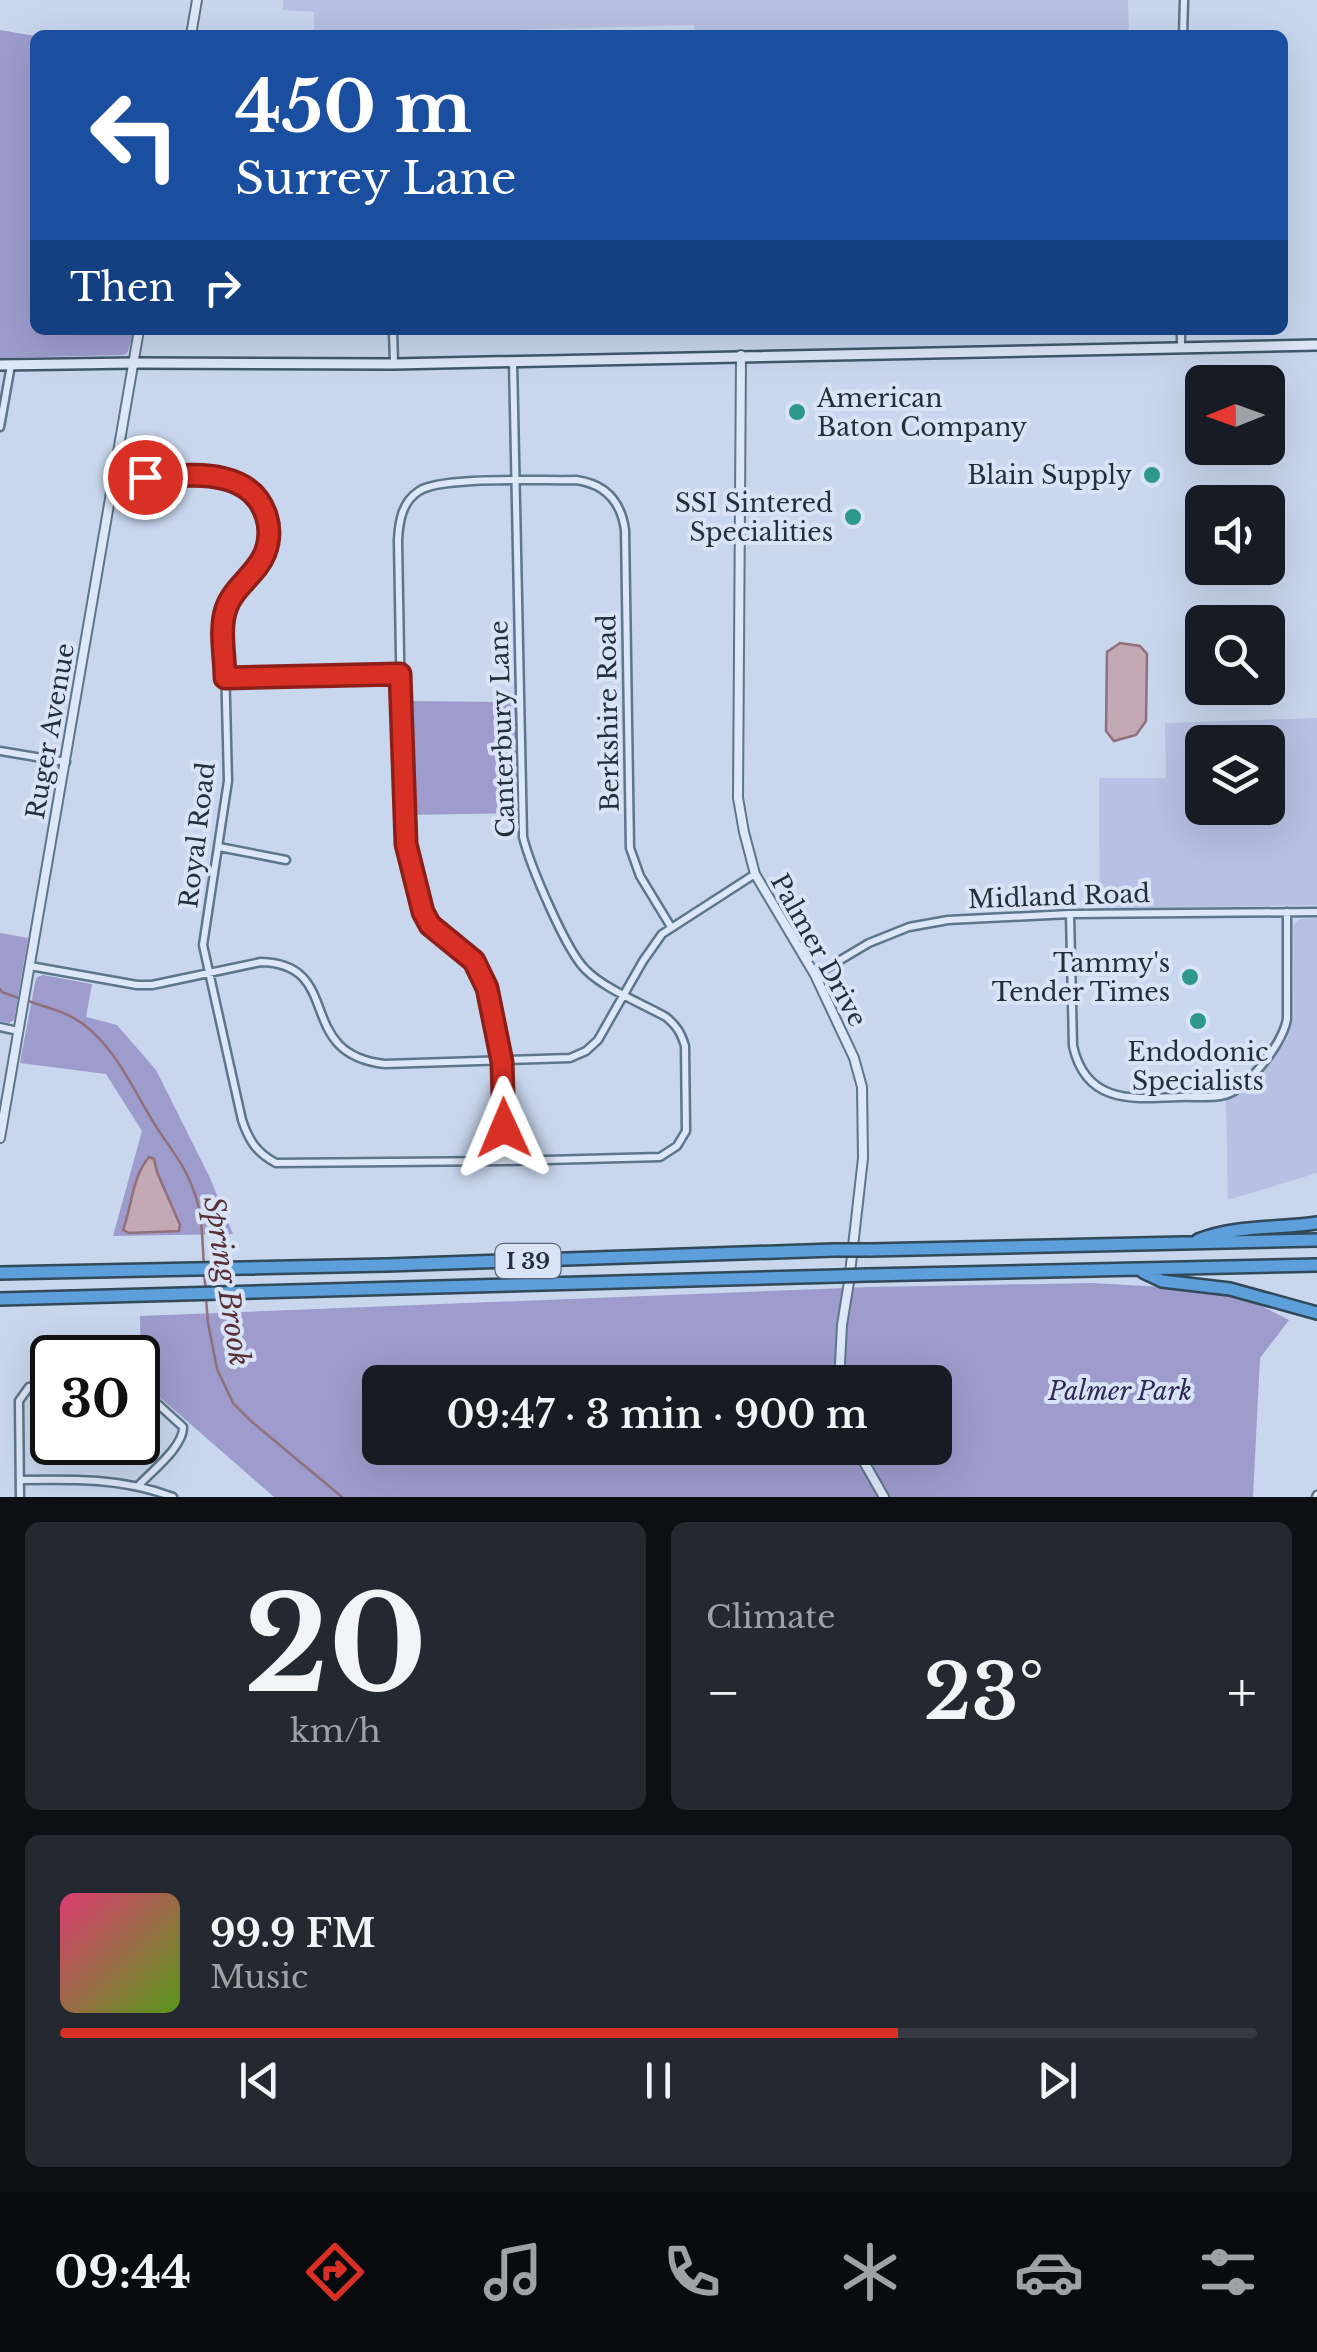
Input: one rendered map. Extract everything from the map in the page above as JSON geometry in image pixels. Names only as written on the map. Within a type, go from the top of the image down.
[{"type":"highway","points":[[1190,1244],[1218,1232],[1317,1223]]},
{"type":"highway","name":"I 39","points":[[0,1273],[1317,1240]]},
{"type":"highway","name":"I 39","points":[[0,1298],[1317,1266]]},
{"type":"highway","points":[[1140,1270],[1162,1280],[1230,1289],[1317,1313]]},
{"type":"main road","points":[[5,365],[394,364],[1317,344]]},
{"type":"street","points":[[191,30],[197,0]]},
{"type":"street","points":[[1183,30],[1184,0]]},
{"type":"street","name":"Ruger Avenue","points":[[0,1138],[139,335]]},
{"type":"street","points":[[393,335],[394,364]]},
{"type":"street","points":[[1180,346],[1181,335]]},
{"type":"street","name":"Palmer Drive","points":[[741,356],[738,798],[755,874],[815,975],[842,1030],[862,1087],[864,1158],[840,1365]]},
{"type":"street","name":"Canterbury Lane","points":[[504,1161],[660,1157],[677,1146],[686,1131],[682,1034],[666,1017],[594,978],[582,967],[522,837],[513,361]]},
{"type":"street","points":[[0,427],[5,365]]},
{"type":"street","name":"Royal Road","points":[[114,478],[223,477],[253,492],[268,523],[269,540],[264,556],[226,610],[228,781],[203,945],[247,1136],[260,1153],[276,1163],[504,1161]]},
{"type":"street","points":[[504,1161],[502,1062],[481,974],[474,961],[430,925],[418,896],[404,826],[398,540],[403,510],[410,499],[430,486],[443,482],[515,481]]},
{"type":"street","name":"Berkshire Road","points":[[515,481],[591,482],[609,492],[619,506],[625,530],[630,848],[640,876],[671,926]]},
{"type":"street","points":[[225,678],[400,674]]},
{"type":"street","points":[[0,751],[66,762]]},
{"type":"street","points":[[218,848],[286,860]]},
{"type":"street","points":[[30,966],[137,985],[276,962],[300,974],[310,985],[327,1031],[337,1045],[367,1062],[570,1058],[598,1040],[652,948],[671,926],[755,874]]},
{"type":"street","points":[[1070,914],[1076,1058],[1089,1080],[1105,1092],[1131,1099],[1226,1095],[1263,1062],[1283,1033],[1287,1019],[1287,912]]},
{"type":"street","name":"Midland Road","points":[[815,975],[869,942],[909,927],[948,920],[1070,914],[1317,912]]},
{"type":"street","points":[[0,1027],[20,1032]]},
{"type":"street","points":[[20,1497],[18,1401],[30,1387]]},
{"type":"street","points":[[160,1406],[185,1433],[160,1463]]},
{"type":"street","points":[[138,1486],[158,1465]]},
{"type":"street","points":[[866,1465],[884,1497]]},
{"type":"street","points":[[20,1480],[103,1480],[173,1497]]},
{"type":"shaded area","points":[[283,0],[1128,0],[1129,30],[694,30],[694,25],[314,30],[314,12],[283,10]]},
{"type":"shaded area","points":[[1120,643],[1140,646],[1147,654],[1146,721],[1136,735],[1114,741],[1106,731],[1107,652]]},
{"type":"shaded area","points":[[1317,718],[1317,905],[1100,909],[1099,778],[1166,778],[1165,723]]},
{"type":"shaded area","points":[[1317,918],[1317,1173],[1228,1200],[1226,1100],[1254,1084],[1287,1039],[1294,1016],[1293,926],[1299,919]]},
{"type":"shaded area","points":[[149,1157],[154,1159],[179,1231],[123,1230],[136,1183]]},
{"type":"green space","points":[[0,30],[30,35],[30,335],[133,335],[124,355],[0,358]]},
{"type":"green space","points":[[404,701],[516,702],[518,813],[406,815]]},
{"type":"green space","points":[[0,933],[28,938],[14,1020],[9,1023],[0,1021]]},
{"type":"green space","points":[[43,975],[92,984],[86,1017],[117,1025],[156,1070],[233,1234],[113,1236],[142,1131],[106,1074],[20,1063],[35,983]]},
{"type":"green space","name":"Palmer Park","points":[[1092,1283],[1232,1291],[1289,1320],[1260,1358],[1253,1497],[274,1497],[160,1398],[160,1335],[140,1335],[140,1316],[871,1287]]},
{"type":"waterway","name":"Spring Brook","points":[[0,989],[21,999]]},
{"type":"waterway","name":"Spring Brook","points":[[28,1001],[87,1027],[121,1067],[190,1181],[200,1217],[204,1266]]},
{"type":"waterway","name":"Spring Brook","points":[[204,1274],[206,1291]]},
{"type":"waterway","name":"Spring Brook","points":[[206,1299],[217,1369],[233,1403],[342,1497]]},
{"type":"place","name":"American Baton Company","points":[[797,412]]},
{"type":"place","name":"Blain Supply","points":[[1152,475]]},
{"type":"place","name":"SSI Sintered Specialities","points":[[853,517]]},
{"type":"place","name":"Tammy's Tender Times","points":[[1190,977]]},
{"type":"place","name":"Endodonic Specialists","points":[[1198,1021]]},
{"type":"route","points":[[145,477],[223,477],[253,492],[263,506],[269,540],[264,556],[226,610],[225,678],[400,674],[406,844],[423,912],[430,925],[474,961],[487,988],[502,1062],[504,1128]]}]
